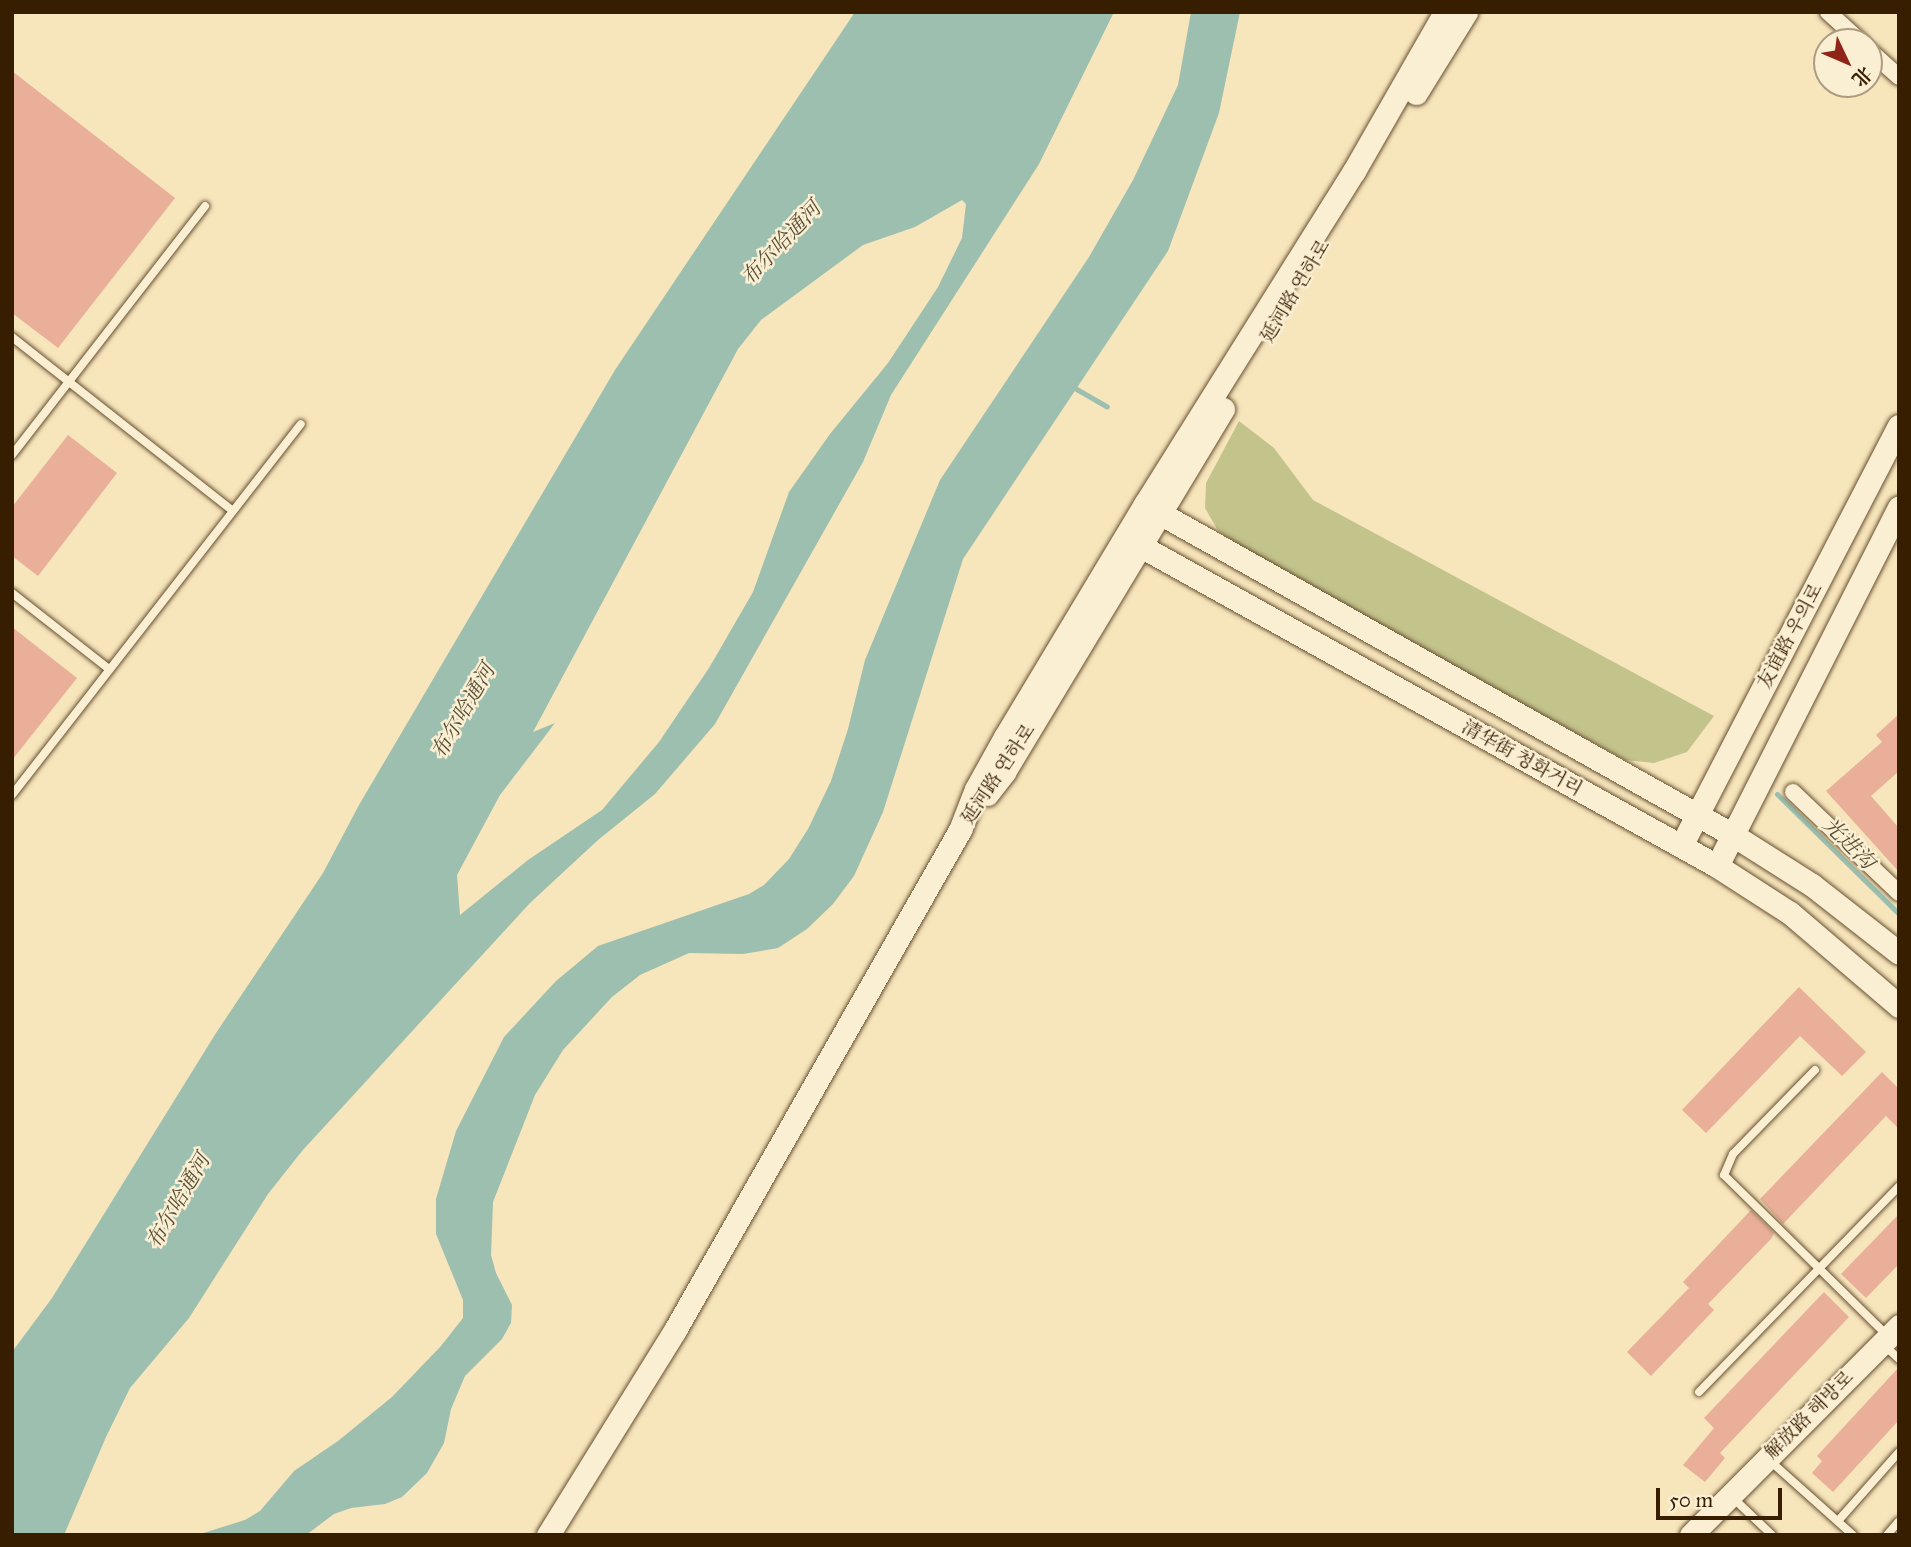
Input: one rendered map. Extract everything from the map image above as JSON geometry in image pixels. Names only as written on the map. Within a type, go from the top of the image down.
[{"type":"main road","name":"延河路 연하로","points":[[548,1535],[675,1330],[960,830],[976,789],[1005,737],[1152,510],[1354,171],[1445,12]]},
{"type":"main road","name":"延河路 연하로","points":[[1152,510],[1466,12]]},
{"type":"main road","name":"友谊路 우의로","points":[[1681,846],[1899,426]]},
{"type":"main road","name":"友谊路 우의로","points":[[1717,866],[1899,508]]},
{"type":"main road","name":"清华街 청화거리","points":[[1152,510],[1733,835],[1812,885],[1899,953]]},
{"type":"main road","name":"清华街 청화거리","points":[[1133,541],[1717,866],[1790,913],[1899,1006]]},
{"type":"main road","name":"解放路 해방로","points":[[1691,1535],[1890,1335]]},
{"type":"street","points":[[1828,12],[1846,28]]},
{"type":"street","points":[[1883,63],[1899,77]]},
{"type":"street","points":[[1793,792],[1899,893]]},
{"type":"lane","points":[[12,455],[205,205]]},
{"type":"lane","points":[[12,337],[233,511]]},
{"type":"lane","points":[[12,795],[301,424]]},
{"type":"lane","points":[[12,593],[109,669]]},
{"type":"lane","points":[[1815,1070],[1733,1154],[1724,1175],[1818,1269],[1890,1335],[1899,1359]]},
{"type":"lane","points":[[1699,1392],[1899,1186]]},
{"type":"lane","points":[[1838,1521],[1899,1452]]},
{"type":"lane","points":[[1766,1458],[1853,1535]]},
{"type":"lane","points":[[1730,1495],[1772,1535]]},
{"type":"lane","points":[[1886,1535],[1899,1521]]},
{"type":"green space","points":[[1239,421],[1274,448],[1313,500],[1714,716],[1687,752],[1654,763],[1625,760],[1241,549],[1217,529],[1205,508],[1206,483]]},
{"type":"water","name":"布尔哈通河","points":[[855,12],[1114,12],[1039,164],[891,395],[863,462],[715,724],[655,794],[598,840],[530,903],[302,1151],[268,1194],[189,1318],[130,1388],[64,1535],[12,1535],[12,1352],[52,1298],[216,1033],[323,873],[359,805],[615,370]],"holes":[[[962,200],[966,204],[962,238],[938,287],[888,363],[830,434],[789,492],[753,592],[709,668],[659,742],[602,810],[528,860],[460,915],[457,875],[500,795],[555,723],[533,732],[738,349],[761,320],[863,245],[915,227]]]},
{"type":"water","points":[[1191,12],[1240,12],[1219,113],[1168,251],[963,559],[883,812],[854,876],[833,904],[807,929],[778,948],[743,954],[689,953],[640,975],[612,997],[563,1050],[535,1095],[493,1202],[491,1255],[496,1273],[512,1305],[511,1323],[502,1339],[465,1376],[451,1409],[444,1443],[427,1473],[402,1497],[385,1504],[351,1508],[334,1514],[306,1535],[197,1535],[245,1520],[260,1511],[294,1471],[338,1441],[392,1397],[441,1346],[463,1318],[463,1300],[436,1234],[436,1199],[456,1131],[504,1037],[556,981],[598,946],[749,894],[764,885],[789,859],[808,829],[831,781],[848,729],[865,660],[940,480],[1089,257],[1133,180],[1178,85]]},
{"type":"building","points":[[12,71],[175,198],[58,348],[12,313]]},
{"type":"building","points":[[68,435],[117,473],[38,576],[12,556],[12,507]]},
{"type":"building","points":[[12,627],[77,678],[12,760]]},
{"type":"building","points":[[1899,714],[1899,771],[1871,796],[1899,828],[1899,872],[1826,791],[1882,742],[1876,735]]},
{"type":"building","points":[[1799,987],[1866,1052],[1842,1076],[1800,1036],[1706,1133],[1682,1110]]},
{"type":"building","points":[[1882,1072],[1899,1089],[1899,1129],[1886,1116],[1783,1224],[1760,1199]]},
{"type":"building","points":[[1751,1210],[1774,1233],[1771,1239],[1708,1304],[1714,1310],[1651,1376],[1627,1352],[1689,1288],[1683,1282]]},
{"type":"building","points":[[1899,1214],[1899,1264],[1866,1298],[1841,1274]]},
{"type":"building","points":[[1824,1292],[1849,1317],[1720,1453],[1725,1458],[1705,1482],[1683,1465],[1714,1428],[1704,1418]]},
{"type":"building","points":[[1899,1367],[1899,1420],[1833,1492],[1812,1473],[1822,1461],[1817,1456]]},
{"type":"waterway","name":"光进沟","points":[[1073,387],[1107,407]]},
{"type":"waterway","name":"光进沟","points":[[1777,794],[1899,914]]}]
